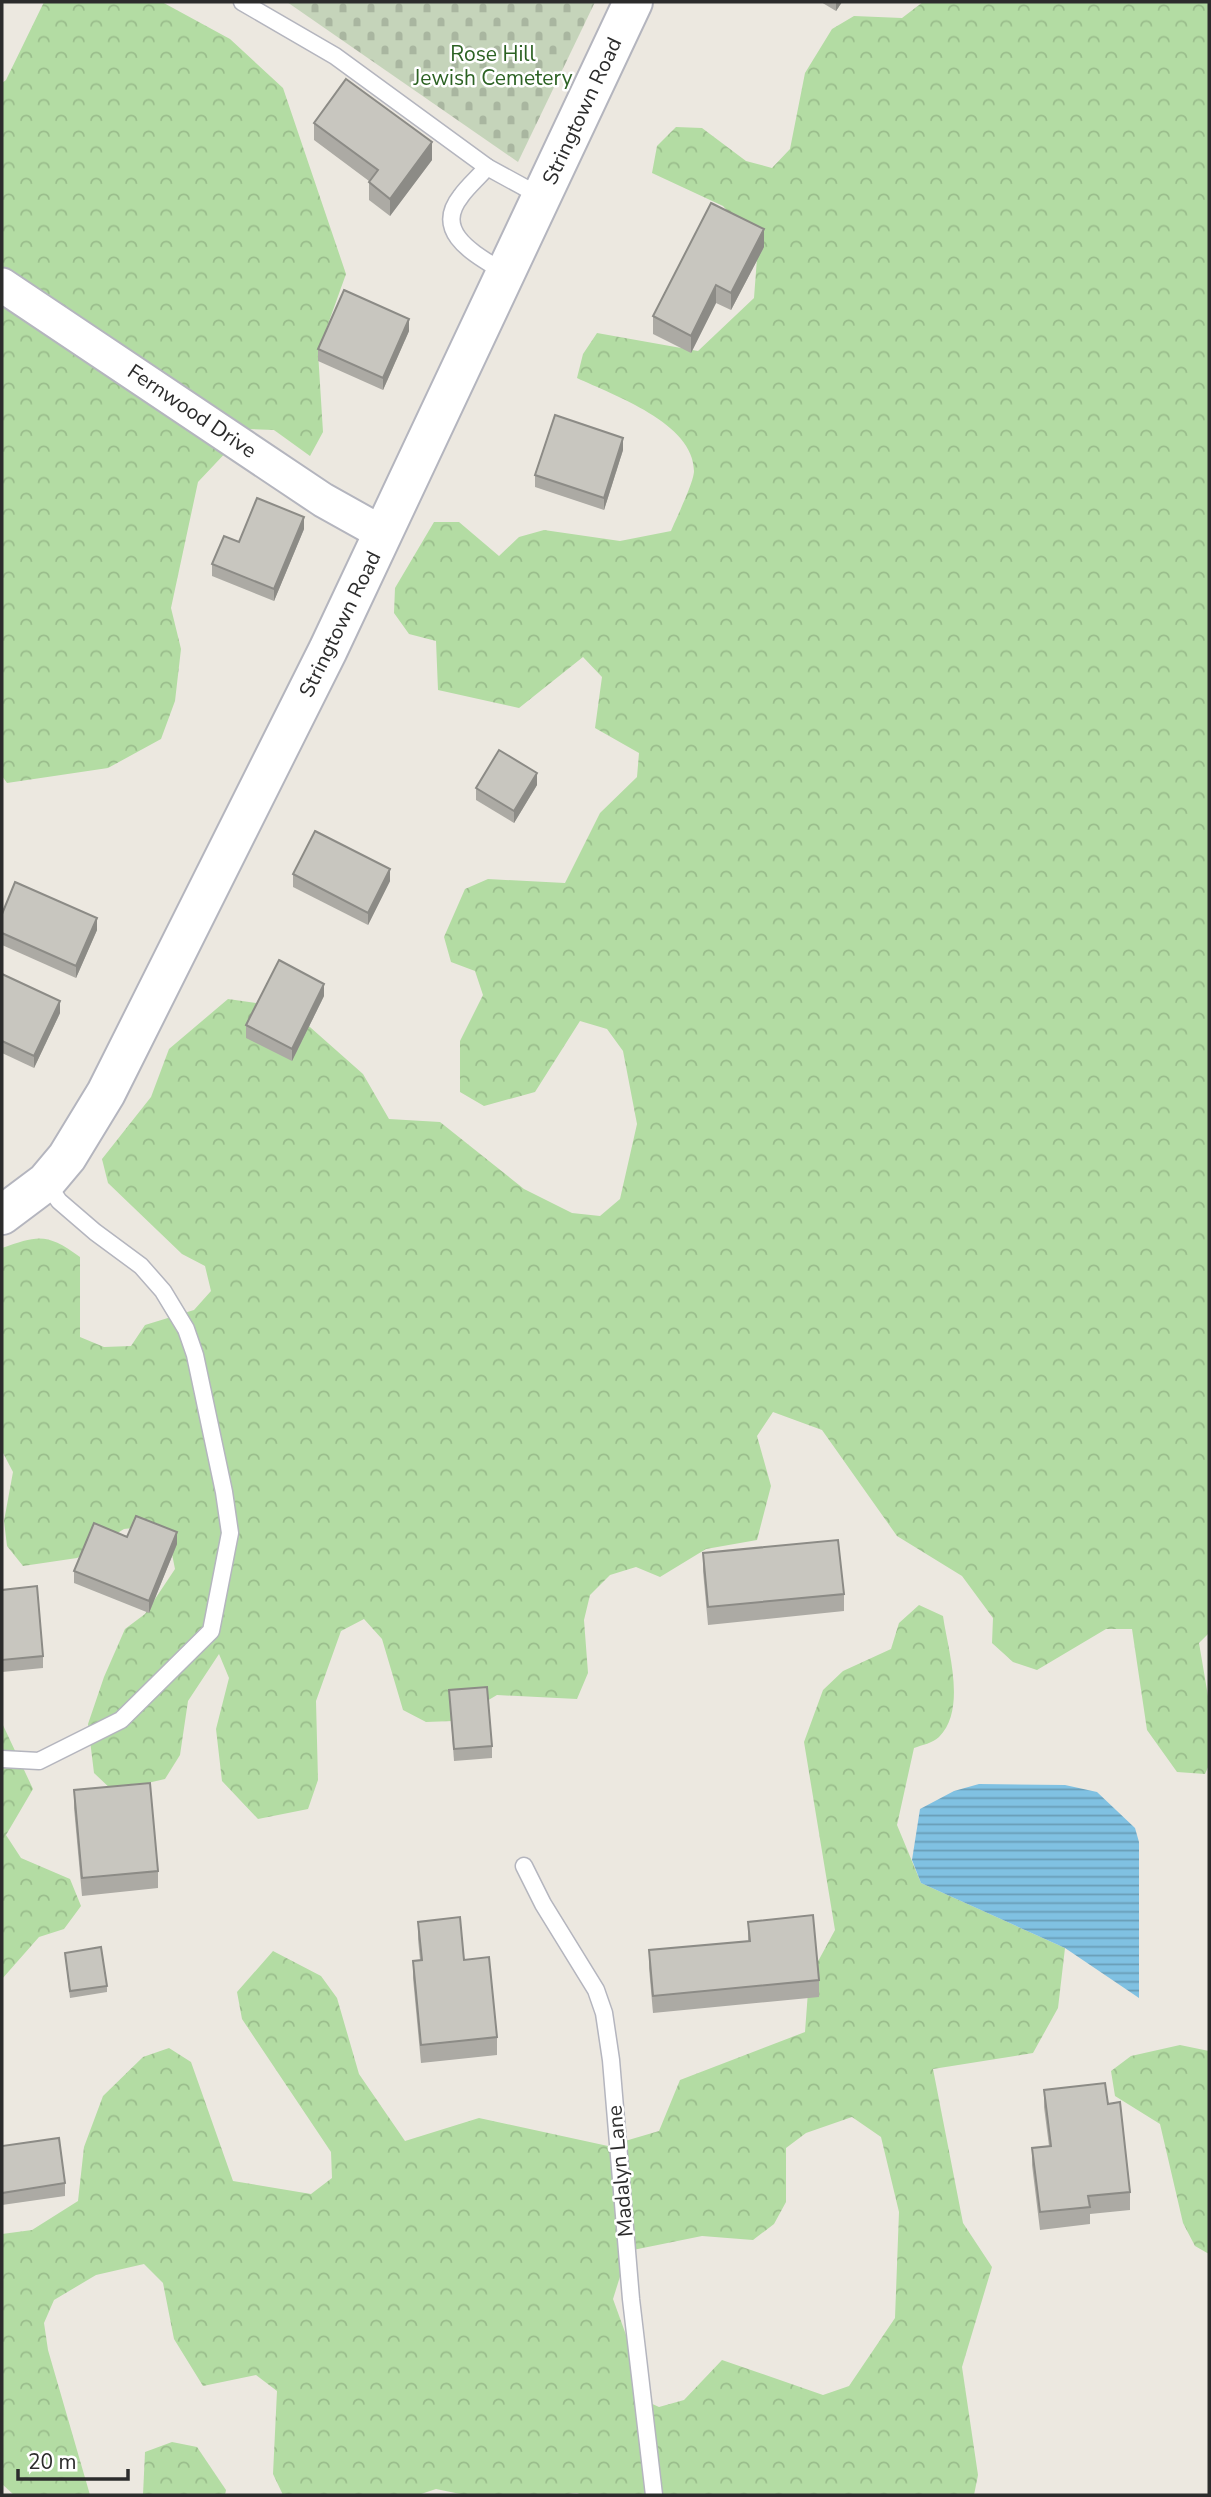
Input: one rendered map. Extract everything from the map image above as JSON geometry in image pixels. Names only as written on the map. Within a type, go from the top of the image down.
[{"type":"main road","name":"Stringtown Road","points":[[2,1215],[46,1182],[67,1157],[106,1093],[384,534],[633,2]]},
{"type":"street","name":"Fernwood Drive","points":[[2,285],[323,500],[384,534]]},
{"type":"lane","points":[[242,2],[335,56],[487,167],[542,197]]},
{"type":"lane","points":[[487,167],[460,197],[452,212],[453,227],[460,244],[506,274]]},
{"type":"lane","points":[[2,1759],[39,1761],[121,1720],[211,1630],[230,1533],[198,1368],[186,1329],[163,1291],[141,1266],[95,1233],[59,1201],[46,1182]]},
{"type":"lane","name":"Madalyn Lane","points":[[524,1866],[543,1904],[596,1990],[604,2013],[611,2060],[631,2299],[654,2495]]},
{"type":"green space","points":[[44,2],[162,2],[230,39],[283,88],[346,274],[318,352],[323,432],[310,456],[274,430],[248,429],[198,482],[171,608],[181,649],[175,701],[161,739],[108,768],[7,783],[2,776],[2,83],[6,80]]},
{"type":"green space","name":"Rose Hill Jewish Cemetery","points":[[287,2],[595,2],[518,162]]},
{"type":"green space","points":[[923,2],[1209,2],[1209,1633],[1199,1643],[1209,1702],[1209,1765],[1205,1774],[1177,1772],[1147,1730],[1132,1629],[1106,1629],[1037,1670],[1013,1662],[992,1643],[993,1618],[962,1576],[897,1536],[822,1430],[773,1412],[757,1436],[771,1486],[757,1540],[706,1549],[660,1577],[636,1567],[610,1575],[590,1595],[584,1620],[588,1673],[577,1699],[497,1695],[453,1721],[426,1722],[403,1710],[382,1639],[364,1619],[341,1631],[316,1701],[318,1780],[308,1809],[258,1819],[222,1781],[216,1729],[229,1678],[219,1654],[188,1701],[180,1755],[165,1779],[113,1791],[94,1773],[88,1724],[104,1677],[125,1629],[145,1614],[175,1569],[170,1544],[151,1526],[124,1529],[77,1558],[23,1566],[7,1546],[4,1521],[13,1472],[2,1451],[2,1248],[34,1239],[51,1240],[80,1257],[80,1337],[104,1347],[131,1346],[145,1325],[194,1310],[211,1291],[205,1266],[182,1254],[108,1183],[102,1159],[151,1097],[169,1049],[228,999],[256,1003],[276,1022],[302,1020],[363,1074],[389,1119],[440,1122],[524,1189],[572,1213],[600,1216],[620,1199],[637,1124],[623,1051],[607,1029],[580,1021],[535,1092],[484,1106],[460,1092],[460,1041],[483,995],[475,971],[451,962],[444,937],[465,889],[488,879],[565,883],[600,813],[637,777],[639,753],[595,728],[602,677],[583,657],[519,708],[438,690],[436,641],[409,634],[394,613],[395,588],[434,522],[459,522],[499,556],[519,537],[544,530],[620,541],[671,531],[693,476],[690,454],[681,439],[649,413],[577,378],[583,354],[597,333],[698,351],[754,298],[758,245],[723,206],[652,173],[657,146],[676,127],[702,128],[746,161],[772,168],[790,149],[805,73],[832,29],[854,16],[902,18]]},
{"type":"green space","points":[[919,1605],[943,1616],[953,1679],[954,1696],[947,1725],[937,1739],[914,1748],[897,1825],[921,1883],[1065,1948],[1058,2008],[1033,2053],[933,2069],[963,2223],[992,2267],[962,2367],[978,2475],[974,2495],[465,2495],[436,2489],[418,2495],[283,2495],[273,2474],[277,2391],[256,2375],[203,2386],[174,2339],[163,2283],[144,2264],[96,2275],[54,2300],[44,2323],[48,2350],[90,2495],[14,2495],[2,2484],[2,2234],[32,2230],[78,2201],[84,2147],[103,2096],[143,2057],[169,2048],[191,2062],[233,2181],[311,2194],[332,2178],[331,2152],[242,2019],[237,1992],[273,1951],[321,1976],[337,1998],[359,2074],[405,2141],[479,2118],[608,2146],[659,2131],[680,2080],[805,2032],[809,1978],[835,1930],[804,1742],[823,1690],[843,1671],[891,1649],[899,1623]],"holes":[[[852,2117],[881,2137],[899,2212],[895,2318],[849,2386],[823,2395],[722,2360],[684,2400],[659,2407],[635,2396],[630,2346],[613,2299],[628,2251],[702,2236],[753,2240],[774,2224],[786,2202],[786,2148],[806,2133]]]},
{"type":"green space","points":[[2,1723],[33,1789],[6,1835],[21,1858],[70,1879],[81,1906],[64,1929],[39,1937],[2,1979]]},
{"type":"green space","points":[[1180,2045],[1209,2051],[1209,2254],[1195,2246],[1183,2223],[1160,2124],[1115,2096],[1111,2071],[1131,2056]]},
{"type":"green space","points":[[172,2442],[197,2447],[226,2490],[225,2495],[143,2495],[145,2452]]},
{"type":"water","points":[[979,1784],[1065,1785],[1097,1792],[1135,1828],[1139,1842],[1139,1998],[1065,1948],[921,1883],[912,1860],[920,1809],[954,1791]]},
{"type":"building","points":[[346,79],[432,142],[390,199],[369,182],[378,170],[314,123]]},
{"type":"building","points":[[711,203],[764,229],[731,293],[716,285],[691,336],[653,316]]},
{"type":"building","points":[[344,290],[409,319],[383,378],[318,349]]},
{"type":"building","points":[[555,415],[623,438],[604,498],[535,475]]},
{"type":"building","points":[[257,498],[304,517],[274,589],[212,564],[224,536],[239,542]]},
{"type":"building","points":[[499,750],[537,773],[514,811],[476,788]]},
{"type":"building","points":[[315,831],[390,869],[368,913],[293,874]]},
{"type":"building","points":[[15,882],[97,918],[76,966],[2,933],[2,914]]},
{"type":"building","points":[[279,960],[324,984],[292,1049],[246,1025]]},
{"type":"building","points":[[2,974],[60,1001],[34,1056],[2,1041]]},
{"type":"building","points":[[136,1516],[177,1532],[149,1601],[74,1571],[94,1523],[127,1537]]},
{"type":"building","points":[[838,1540],[844,1594],[708,1607],[703,1553]]},
{"type":"building","points":[[37,1586],[43,1656],[2,1660],[2,1590]]},
{"type":"building","points":[[487,1687],[492,1746],[454,1749],[449,1690]]},
{"type":"building","points":[[150,1783],[158,1871],[82,1878],[74,1790]]},
{"type":"building","points":[[813,1915],[819,1980],[653,1996],[649,1950],[750,1941],[748,1922]]},
{"type":"building","points":[[460,1917],[464,1960],[489,1957],[497,2037],[421,2045],[413,1961],[422,1960],[418,1922]]},
{"type":"building","points":[[101,1947],[107,1986],[70,1991],[65,1953]]},
{"type":"building","points":[[1105,2083],[1108,2104],[1120,2102],[1130,2192],[1088,2196],[1090,2207],[1040,2212],[1032,2148],[1051,2146],[1044,2090]]},
{"type":"building","points":[[59,2138],[65,2183],[2,2193],[2,2146]]}]
